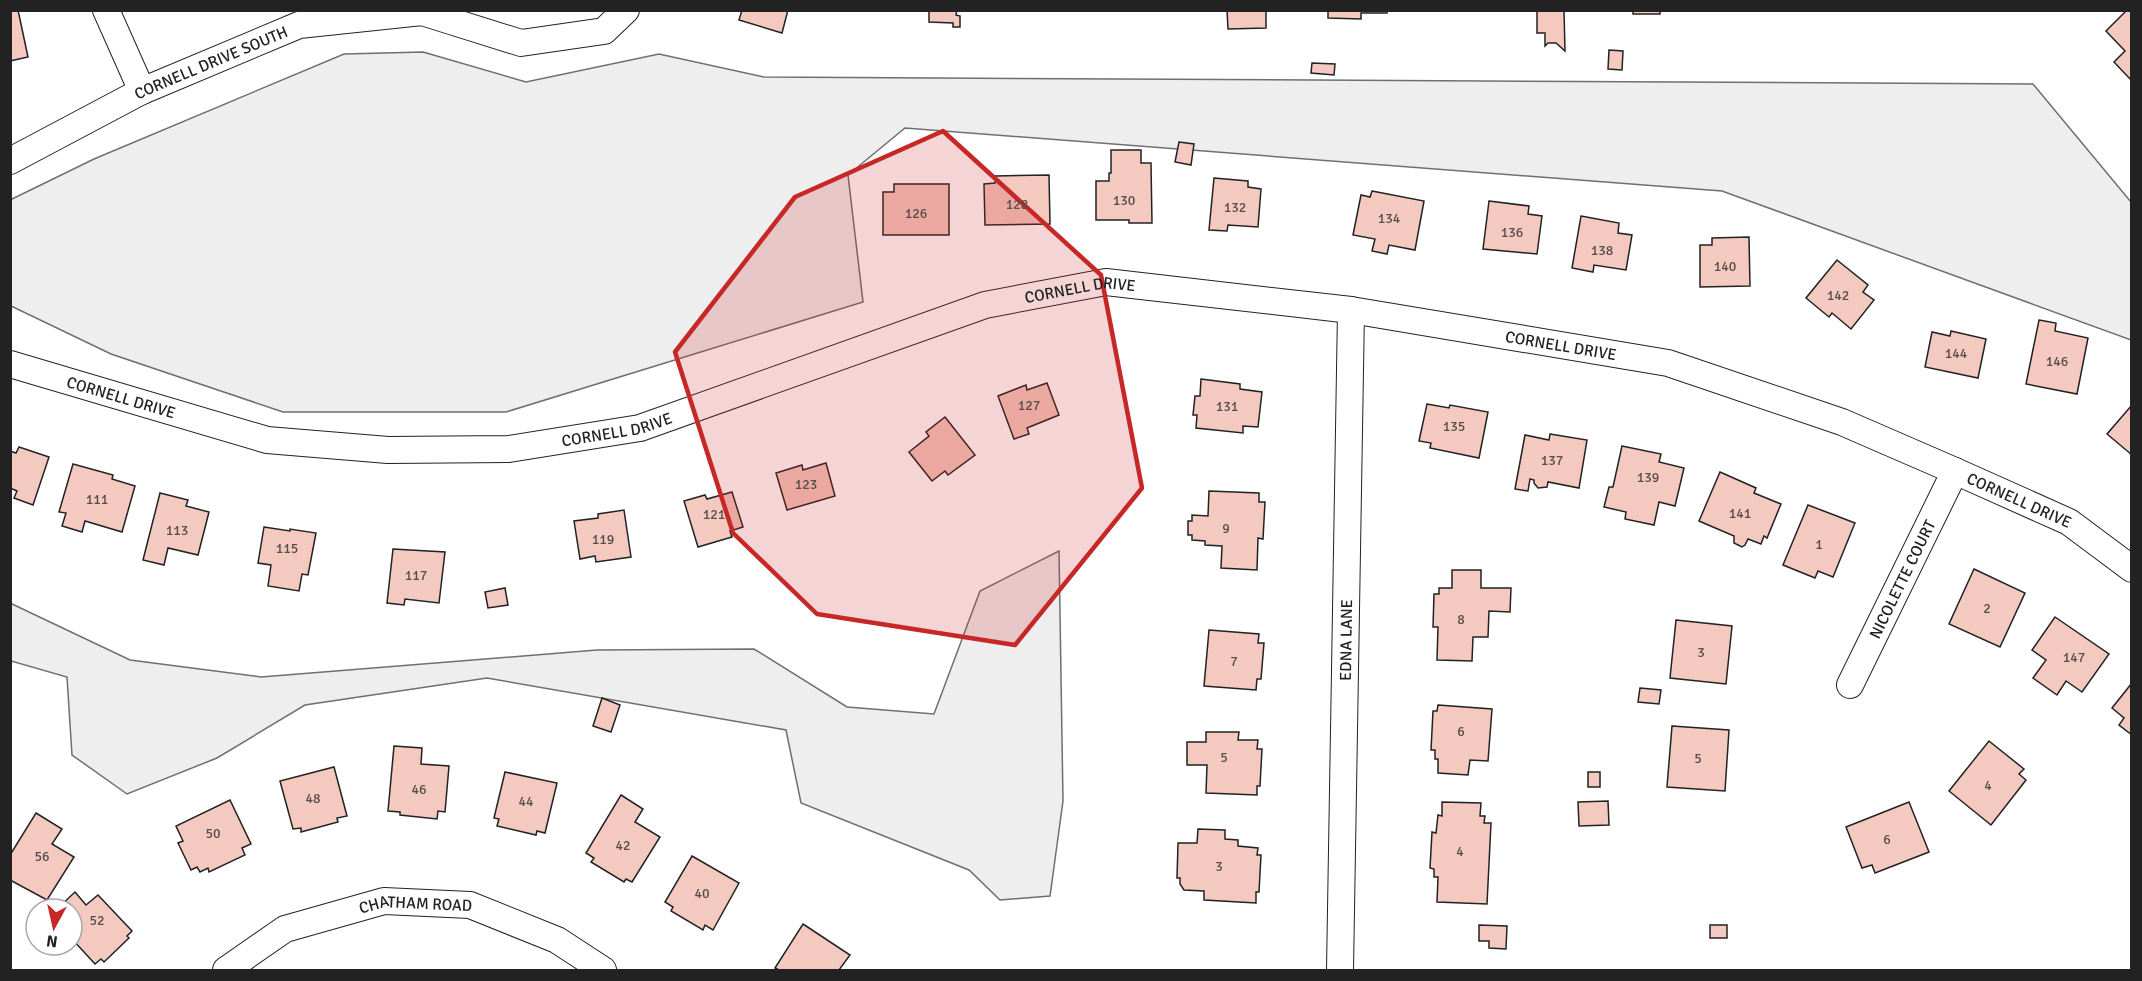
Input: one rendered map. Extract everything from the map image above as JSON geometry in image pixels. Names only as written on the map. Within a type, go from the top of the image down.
[{"type":"street","points":[[106,10],[142,91]]},
{"type":"street","name":"CORNELL DRIVE SOUTH","points":[[10,161],[142,91],[299,24],[422,12],[521,43],[604,31],[626,10]]},
{"type":"street","name":"CORNELL DRIVE","points":[[10,364],[267,440],[388,450],[508,449],[640,428],[985,305],[1106,282],[1351,310],[1668,363],[1842,422],[1955,471],[2069,522],[2132,569]]},
{"type":"street","name":"EDNA LANE","points":[[1340,970],[1351,310]]},
{"type":"street","name":"NICOLETTE COURT","points":[[1850,685],[1955,471]]},
{"type":"street","name":"CHATHAM ROAD","points":[[226,970],[285,929],[384,901],[470,906],[557,940],[603,970]]},
{"type":"highlighted area","points":[[943,131],[1101,275],[1142,488],[1015,645],[817,614],[733,533],[675,352],[795,197]]},
{"type":"shaded area","points":[[423,52],[526,82],[659,54],[764,77],[2033,84],[2131,202],[2131,340],[1722,191],[905,128],[848,175],[863,302],[506,412],[283,412],[111,354],[11,306],[10,200],[94,159],[344,54]]},
{"type":"shaded area","points":[[1059,551],[1063,801],[1050,896],[1000,900],[969,870],[801,803],[786,730],[487,678],[305,705],[217,758],[127,794],[72,755],[67,677],[11,661],[10,603],[130,660],[261,677],[597,650],[754,649],[847,707],[934,714],[980,591]]},
{"type":"building","points":[[10,10],[18,10],[28,57],[10,61]]},
{"type":"building","points":[[742,10],[788,10],[782,33],[739,20]]},
{"type":"building","points":[[929,10],[957,10],[956,15],[960,16],[960,27],[953,27],[953,23],[929,22]]},
{"type":"building","points":[[1227,10],[1266,10],[1266,28],[1228,29]]},
{"type":"building","points":[[1328,10],[1387,10],[1387,13],[1361,13],[1361,19],[1328,18]]},
{"type":"building","points":[[1537,10],[1564,10],[1565,51],[1556,43],[1548,43],[1545,46],[1545,33],[1537,33]]},
{"type":"building","points":[[1633,10],[1660,10],[1660,14],[1633,14]]},
{"type":"building","points":[[2127,10],[2132,10],[2131,80],[2114,62],[2125,51],[2106,31]]},
{"type":"building","points":[[1609,50],[1623,51],[1622,70],[1608,69]]},
{"type":"building","points":[[1312,63],[1335,64],[1334,75],[1311,73]]},
{"type":"building","points":[[1179,142],[1194,144],[1191,165],[1175,162]]},
{"type":"building","points":[[1111,150],[1141,150],[1141,163],[1151,163],[1152,223],[1096,220],[1096,181],[1109,181]]},
{"type":"building","points":[[1049,175],[1050,224],[985,225],[984,184],[995,183],[995,176]]},
{"type":"building","points":[[1214,178],[1248,181],[1248,187],[1261,189],[1258,227],[1228,225],[1227,231],[1209,230]]},
{"type":"building","points":[[894,184],[949,184],[949,235],[883,235],[883,192],[894,192]]},
{"type":"building","points":[[1372,191],[1424,201],[1415,250],[1389,245],[1387,254],[1372,251],[1375,239],[1353,235],[1361,195],[1370,197]]},
{"type":"building","points":[[1489,201],[1529,206],[1528,214],[1542,216],[1537,254],[1483,249]]},
{"type":"building","points":[[1581,216],[1619,223],[1618,233],[1632,235],[1626,270],[1594,265],[1593,272],[1572,268]]},
{"type":"building","points":[[1749,237],[1750,286],[1700,287],[1700,245],[1712,245],[1712,238]]},
{"type":"building","points":[[1837,260],[1868,285],[1863,292],[1874,300],[1851,329],[1832,313],[1829,317],[1806,298]]},
{"type":"building","points":[[2039,320],[2056,323],[2055,331],[2088,338],[2077,394],[2026,384]]},
{"type":"building","points":[[1951,331],[1986,339],[1978,378],[1925,367],[1932,332],[1950,336]]},
{"type":"building","points":[[1201,379],[1240,384],[1240,389],[1262,392],[1258,427],[1243,426],[1243,433],[1196,428],[1197,415],[1193,415],[1195,396],[1200,396]]},
{"type":"building","points":[[1047,383],[1059,415],[1027,428],[1029,434],[1014,439],[998,396],[1026,385],[1027,390]]},
{"type":"building","points":[[1427,404],[1449,408],[1450,405],[1488,412],[1479,458],[1430,448],[1431,443],[1419,441]]},
{"type":"building","points":[[2132,405],[2132,455],[2107,434]]},
{"type":"building","points":[[945,417],[975,455],[948,475],[945,471],[932,481],[909,452],[929,436],[926,432]]},
{"type":"building","points":[[1550,434],[1587,440],[1579,488],[1548,482],[1547,487],[1538,488],[1534,480],[1530,479],[1528,491],[1515,489],[1525,435],[1549,440]]},
{"type":"building","points":[[1622,446],[1661,454],[1659,462],[1684,468],[1675,506],[1659,502],[1654,525],[1625,519],[1626,512],[1604,507],[1609,487],[1613,487]]},
{"type":"building","points":[[19,447],[49,457],[33,505],[14,498],[17,491],[10,488],[10,451],[16,453]]},
{"type":"building","points":[[826,463],[835,496],[787,510],[776,473],[802,465],[803,470]]},
{"type":"building","points":[[73,464],[113,475],[112,479],[135,486],[122,532],[85,521],[82,532],[62,526],[66,513],[59,512]]},
{"type":"building","points":[[1720,472],[1756,488],[1754,493],[1781,504],[1767,538],[1764,536],[1761,544],[1748,539],[1742,547],[1734,543],[1734,536],[1699,521]]},
{"type":"building","points":[[1209,491],[1259,493],[1259,502],[1265,502],[1263,539],[1258,538],[1257,570],[1221,568],[1222,546],[1205,545],[1205,541],[1192,540],[1192,535],[1188,535],[1188,521],[1192,521],[1192,515],[1208,516]]},
{"type":"building","points":[[732,492],[743,527],[730,531],[732,537],[698,547],[684,501],[705,495],[707,499]]},
{"type":"building","points":[[160,493],[188,500],[186,506],[209,512],[198,555],[168,548],[164,565],[143,560]]},
{"type":"building","points":[[1808,505],[1855,523],[1833,577],[1818,571],[1815,578],[1783,565]]},
{"type":"building","points":[[624,510],[631,557],[596,562],[595,556],[580,559],[574,521],[598,518],[598,514]]},
{"type":"building","points":[[264,527],[316,533],[308,575],[302,574],[299,591],[268,586],[271,565],[258,563]]},
{"type":"building","points":[[393,549],[445,552],[439,603],[405,599],[404,605],[387,603]]},
{"type":"building","points":[[1974,569],[2025,593],[2000,647],[1949,624]]},
{"type":"building","points":[[1452,570],[1481,570],[1481,588],[1511,588],[1510,612],[1489,611],[1488,637],[1473,637],[1472,661],[1437,660],[1438,627],[1433,627],[1434,594],[1439,594],[1439,588],[1452,588]]},
{"type":"building","points":[[505,588],[508,605],[488,608],[485,592]]},
{"type":"building","points":[[2055,617],[2109,654],[2082,692],[2066,681],[2057,695],[2033,678],[2046,660],[2032,650]]},
{"type":"building","points":[[1676,620],[1732,626],[1726,684],[1670,678]]},
{"type":"building","points":[[1209,630],[1259,634],[1258,643],[1264,643],[1261,679],[1257,679],[1256,690],[1204,686]]},
{"type":"building","points":[[2132,683],[2132,735],[2119,725],[2124,718],[2112,708]]},
{"type":"building","points":[[1640,688],[1661,690],[1659,704],[1638,702]]},
{"type":"building","points":[[602,698],[620,705],[611,732],[593,726]]},
{"type":"building","points":[[1438,705],[1492,709],[1488,761],[1470,760],[1468,775],[1438,773],[1438,759],[1435,759],[1435,750],[1431,750],[1433,711],[1437,711]]},
{"type":"building","points":[[1672,726],[1729,730],[1725,791],[1667,787]]},
{"type":"building","points":[[1206,732],[1239,732],[1238,740],[1258,740],[1257,749],[1262,749],[1260,786],[1257,786],[1257,795],[1206,793],[1207,765],[1187,765],[1187,742],[1206,742]]},
{"type":"building","points":[[1989,741],[2024,769],[2019,774],[2026,780],[1991,825],[1949,791]]},
{"type":"building","points":[[394,746],[422,748],[421,764],[449,766],[445,812],[438,811],[437,819],[400,815],[400,812],[388,811]]},
{"type":"building","points":[[334,767],[347,816],[337,818],[338,822],[301,832],[301,828],[293,829],[280,781]]},
{"type":"building","points":[[505,772],[557,783],[545,833],[537,831],[536,835],[497,826],[499,819],[494,818]]},
{"type":"building","points":[[1588,772],[1600,772],[1600,787],[1588,787]]},
{"type":"building","points":[[621,795],[643,809],[635,822],[660,837],[632,882],[626,879],[624,882],[591,862],[594,858],[586,853]]},
{"type":"building","points":[[230,800],[251,844],[242,848],[245,855],[209,872],[208,868],[200,872],[197,867],[191,870],[178,843],[183,841],[176,826]]},
{"type":"building","points":[[1608,801],[1609,825],[1579,826],[1578,802]]},
{"type":"building","points":[[1442,802],[1481,803],[1480,816],[1485,816],[1484,823],[1491,823],[1487,904],[1437,902],[1438,877],[1434,877],[1434,869],[1430,868],[1432,832],[1436,833],[1438,815],[1442,816]]},
{"type":"building","points":[[1909,802],[1929,852],[1875,873],[1872,865],[1862,868],[1846,827]]},
{"type":"building","points":[[36,813],[62,829],[52,844],[74,857],[49,897],[41,897],[10,880],[10,855]]},
{"type":"building","points":[[1198,829],[1225,830],[1225,839],[1238,840],[1238,846],[1258,848],[1257,855],[1261,855],[1259,892],[1256,892],[1256,903],[1204,900],[1204,891],[1184,890],[1180,884],[1180,878],[1177,878],[1178,843],[1197,843]]},
{"type":"building","points":[[692,856],[739,883],[713,930],[705,925],[703,930],[671,911],[673,907],[665,902]]},
{"type":"building","points":[[75,892],[79,897],[70,897]]},
{"type":"building","points":[[98,895],[132,931],[127,936],[129,938],[104,962],[101,959],[95,964],[84,952],[84,903],[86,905]]},
{"type":"building","points":[[803,924],[850,955],[839,970],[779,970],[775,968]]},
{"type":"building","points":[[1479,925],[1507,926],[1506,949],[1489,948],[1489,941],[1479,941]]},
{"type":"building","points":[[1710,925],[1727,925],[1727,938],[1710,938]]}]
